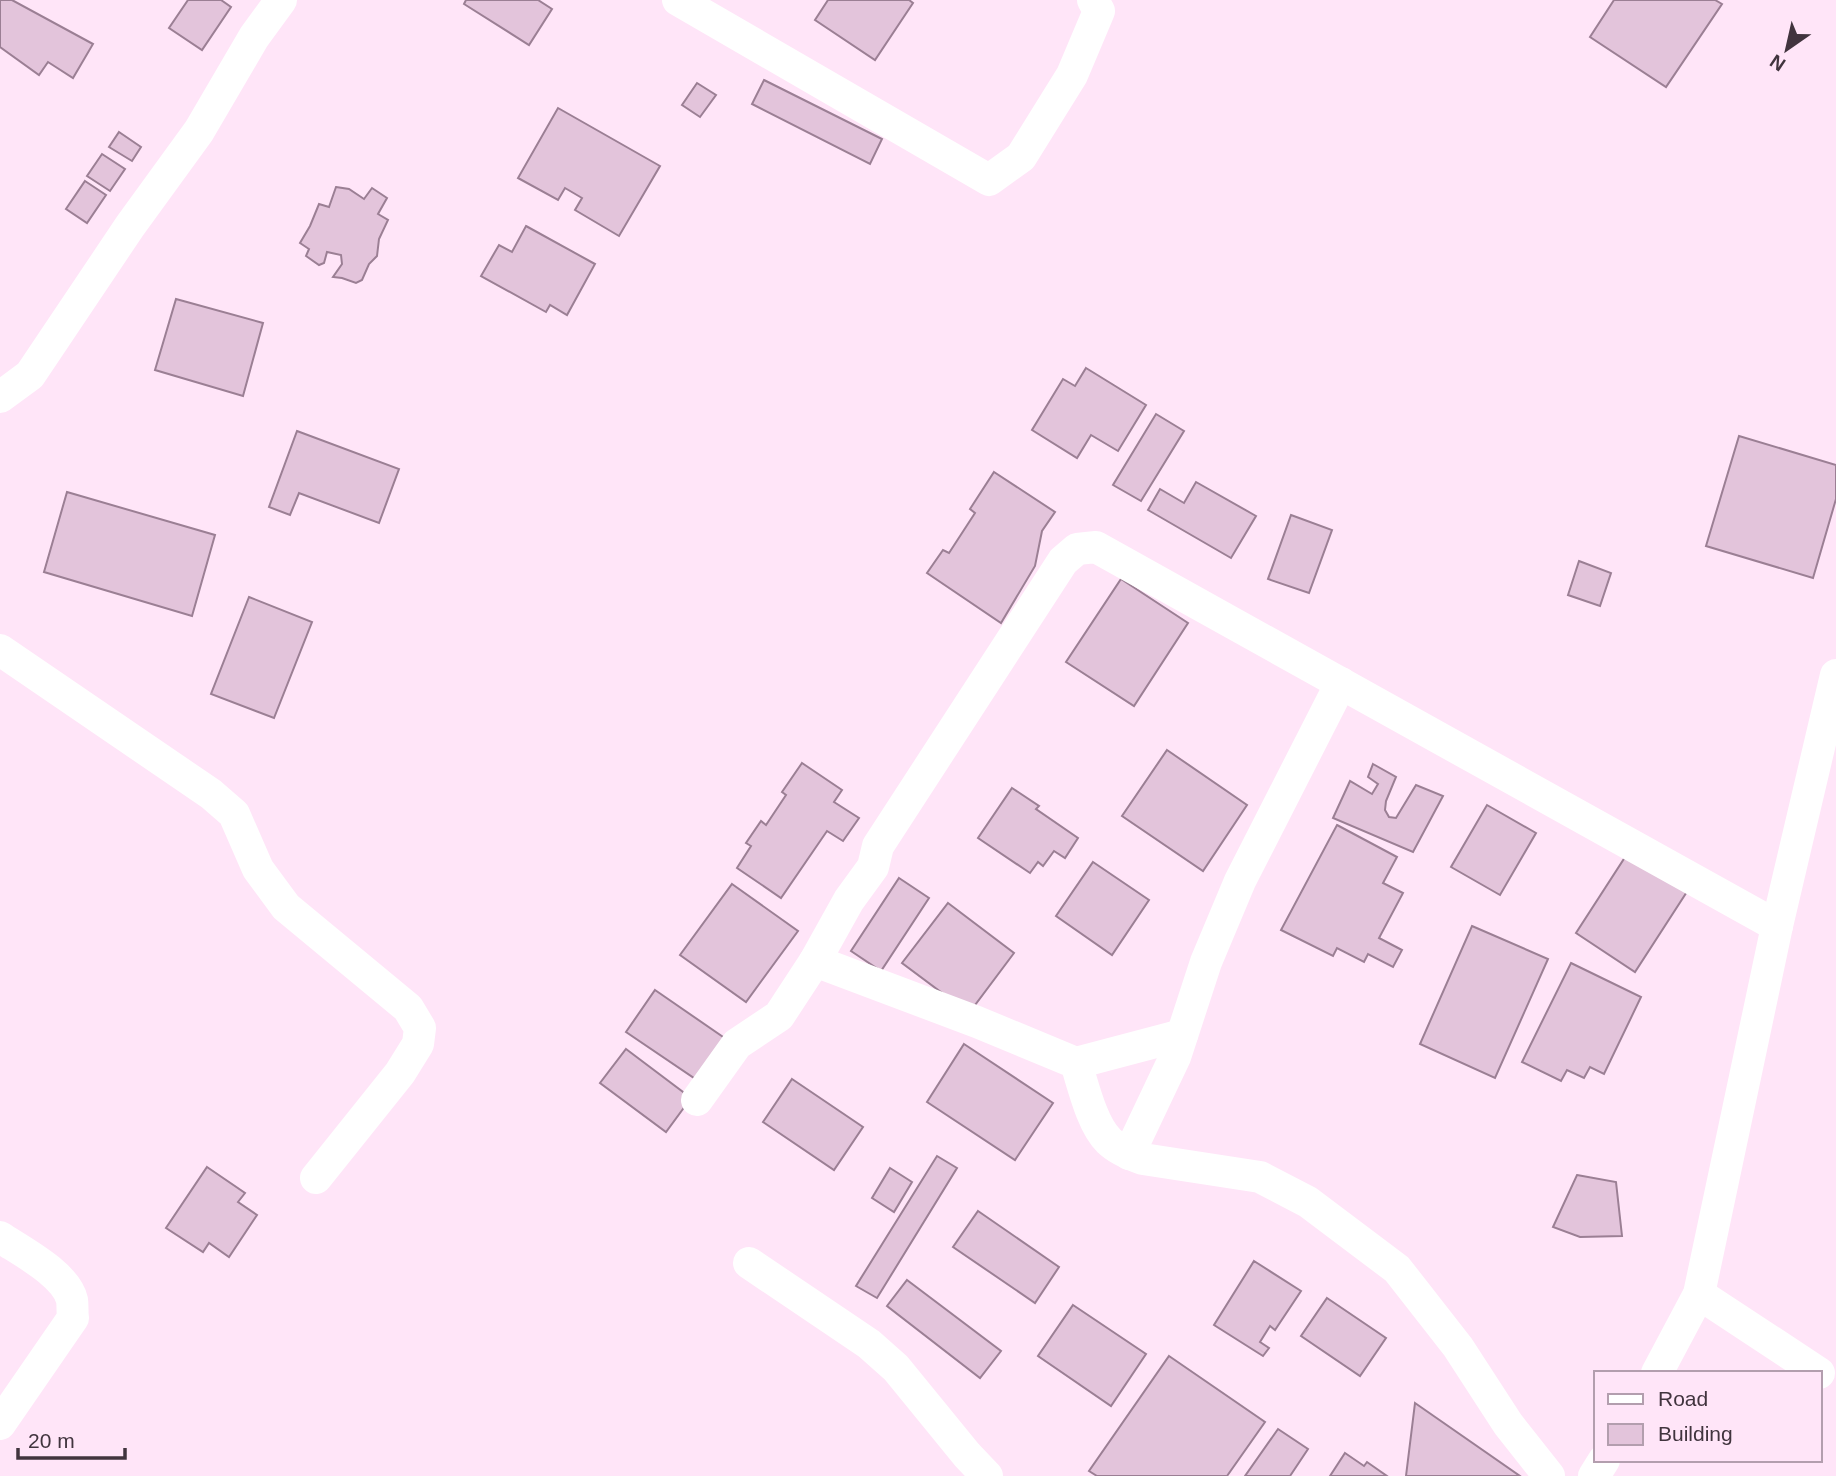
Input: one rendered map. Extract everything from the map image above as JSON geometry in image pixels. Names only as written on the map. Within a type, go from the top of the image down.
[{"type":"street","points":[[0,397],[30,375],[130,226],[199,131],[254,37],[281,0]]},
{"type":"street","points":[[678,0],[989,180],[1021,157],[1072,75],[1099,11],[1093,0]]},
{"type":"street","points":[[698,1100],[737,1044],[779,1016],[815,961],[849,900],[873,867],[878,846],[1063,561],[1077,549],[1096,547],[1777,926]]},
{"type":"street","points":[[0,650],[219,800],[234,814],[258,869],[286,906],[408,1008],[420,1028],[418,1044],[400,1073],[316,1178]]},
{"type":"street","points":[[1658,1371],[1699,1294],[1777,926],[1836,675]]},
{"type":"street","points":[[1129,1154],[1175,1057],[1206,962],[1240,881],[1341,683]]},
{"type":"street","points":[[815,961],[977,1022],[1076,1063],[1182,1035]]},
{"type":"street","points":[[1076,1063],[1093,1117],[1107,1140],[1129,1154],[1143,1159],[1260,1177],[1308,1202],[1396,1269],[1458,1347],[1508,1424],[1549,1476]]},
{"type":"street","points":[[0,1237],[51,1272],[65,1286],[72,1299],[73,1318],[0,1423]]},
{"type":"street","points":[[749,1263],[869,1344],[896,1368],[987,1476]]},
{"type":"street","points":[[1699,1294],[1817,1371]]},
{"type":"building","points":[[0,0],[12,0],[93,44],[73,78],[48,62],[39,75],[0,47]]},
{"type":"building","points":[[188,0],[221,0],[231,7],[202,50],[169,28]]},
{"type":"building","points":[[466,0],[538,0],[552,9],[529,45],[464,4]]},
{"type":"building","points":[[828,0],[909,0],[913,3],[875,60],[815,20]]},
{"type":"building","points":[[1614,0],[1715,0],[1722,4],[1666,87],[1590,37]]},
{"type":"building","points":[[764,80],[882,139],[870,164],[752,104]]},
{"type":"building","points":[[697,83],[716,95],[700,117],[682,105]]},
{"type":"building","points":[[558,108],[660,166],[619,236],[575,210],[582,198],[565,188],[558,200],[518,178]]},
{"type":"building","points":[[119,132],[141,147],[132,161],[109,147]]},
{"type":"building","points":[[102,154],[125,169],[110,191],[87,176]]},
{"type":"building","points":[[85,181],[106,195],[87,223],[66,209]]},
{"type":"building","points":[[336,187],[349,189],[364,199],[372,188],[387,198],[378,214],[388,220],[379,239],[377,256],[369,264],[362,280],[356,283],[333,277],[342,264],[341,255],[327,252],[324,263],[319,265],[306,256],[309,249],[300,243],[319,204],[329,207]]},
{"type":"building","points":[[526,226],[595,264],[567,315],[550,305],[546,312],[481,276],[499,245],[512,252]]},
{"type":"building","points":[[176,299],[263,323],[243,396],[155,370]]},
{"type":"building","points":[[1086,368],[1146,405],[1118,451],[1091,435],[1077,458],[1032,430],[1063,379],[1075,386]]},
{"type":"building","points":[[1156,414],[1184,431],[1141,501],[1113,485]]},
{"type":"building","points":[[297,431],[399,469],[379,523],[299,493],[290,515],[269,507]]},
{"type":"building","points":[[1739,436],[1836,465],[1836,499],[1813,578],[1706,546]]},
{"type":"building","points":[[994,472],[1055,512],[1042,531],[1035,566],[1001,623],[927,573],[943,550],[949,553],[975,513],[970,509]]},
{"type":"building","points":[[1196,482],[1256,516],[1231,558],[1148,510],[1160,489],[1184,503]]},
{"type":"building","points":[[67,492],[215,535],[192,616],[44,572]]},
{"type":"building","points":[[1291,515],[1332,530],[1309,593],[1268,579]]},
{"type":"building","points":[[1579,561],[1611,573],[1600,606],[1568,595]]},
{"type":"building","points":[[1121,579],[1188,623],[1134,706],[1066,662]]},
{"type":"building","points":[[249,597],[312,622],[274,718],[211,694]]},
{"type":"building","points":[[1167,750],[1247,805],[1203,871],[1122,816]]},
{"type":"building","points":[[802,763],[842,790],[834,802],[859,818],[843,841],[827,831],[781,898],[737,868],[751,846],[746,843],[761,821],[766,825],[786,795],[782,792]]},
{"type":"building","points":[[1373,764],[1396,777],[1386,801],[1385,810],[1389,817],[1396,818],[1416,785],[1443,796],[1413,852],[1333,818],[1350,781],[1372,794],[1378,784],[1368,777]]},
{"type":"building","points":[[1012,788],[1039,806],[1036,809],[1078,838],[1065,858],[1054,851],[1043,866],[1038,862],[1030,873],[978,838]]},
{"type":"building","points":[[1487,805],[1536,833],[1500,895],[1451,867]]},
{"type":"building","points":[[1337,825],[1397,857],[1383,883],[1403,893],[1379,938],[1402,950],[1393,967],[1368,954],[1364,962],[1337,948],[1333,956],[1281,930]]},
{"type":"building","points":[[1631,848],[1690,887],[1635,972],[1576,933]]},
{"type":"building","points":[[1093,862],[1149,900],[1112,955],[1056,916]]},
{"type":"building","points":[[899,878],[929,898],[881,971],[851,951]]},
{"type":"building","points":[[732,884],[798,931],[746,1002],[680,955]]},
{"type":"building","points":[[948,903],[1014,953],[969,1013],[902,963]]},
{"type":"building","points":[[1472,926],[1548,959],[1495,1078],[1420,1044]]},
{"type":"building","points":[[1571,963],[1641,997],[1604,1074],[1590,1067],[1584,1078],[1567,1070],[1561,1081],[1522,1062]]},
{"type":"building","points":[[655,990],[726,1039],[697,1080],[626,1032]]},
{"type":"building","points":[[964,1044],[1053,1103],[1015,1160],[927,1102]]},
{"type":"building","points":[[626,1049],[691,1098],[666,1132],[600,1083]]},
{"type":"building","points":[[792,1079],[863,1127],[834,1170],[763,1122]]},
{"type":"building","points":[[937,1156],[957,1168],[877,1298],[856,1286]]},
{"type":"building","points":[[207,1167],[245,1193],[238,1202],[257,1215],[229,1257],[209,1243],[203,1252],[166,1228]]},
{"type":"building","points":[[890,1168],[912,1182],[894,1212],[872,1198]]},
{"type":"building","points":[[1577,1175],[1616,1182],[1622,1236],[1580,1237],[1553,1227]]},
{"type":"building","points":[[978,1211],[1059,1267],[1035,1303],[953,1247]]},
{"type":"building","points":[[1254,1261],[1301,1291],[1275,1330],[1270,1326],[1260,1342],[1269,1348],[1263,1356],[1214,1325]]},
{"type":"building","points":[[907,1280],[1001,1351],[980,1378],[887,1306]]},
{"type":"building","points":[[1327,1298],[1386,1338],[1360,1376],[1301,1336]]},
{"type":"building","points":[[1073,1305],[1146,1354],[1111,1406],[1038,1356]]},
{"type":"building","points":[[1169,1356],[1265,1422],[1227,1476],[1097,1476],[1089,1471]]},
{"type":"building","points":[[1415,1403],[1520,1476],[1406,1476]]},
{"type":"building","points":[[1278,1429],[1308,1449],[1290,1476],[1245,1476]]},
{"type":"building","points":[[1345,1453],[1364,1466],[1367,1462],[1387,1476],[1330,1476]]}]
